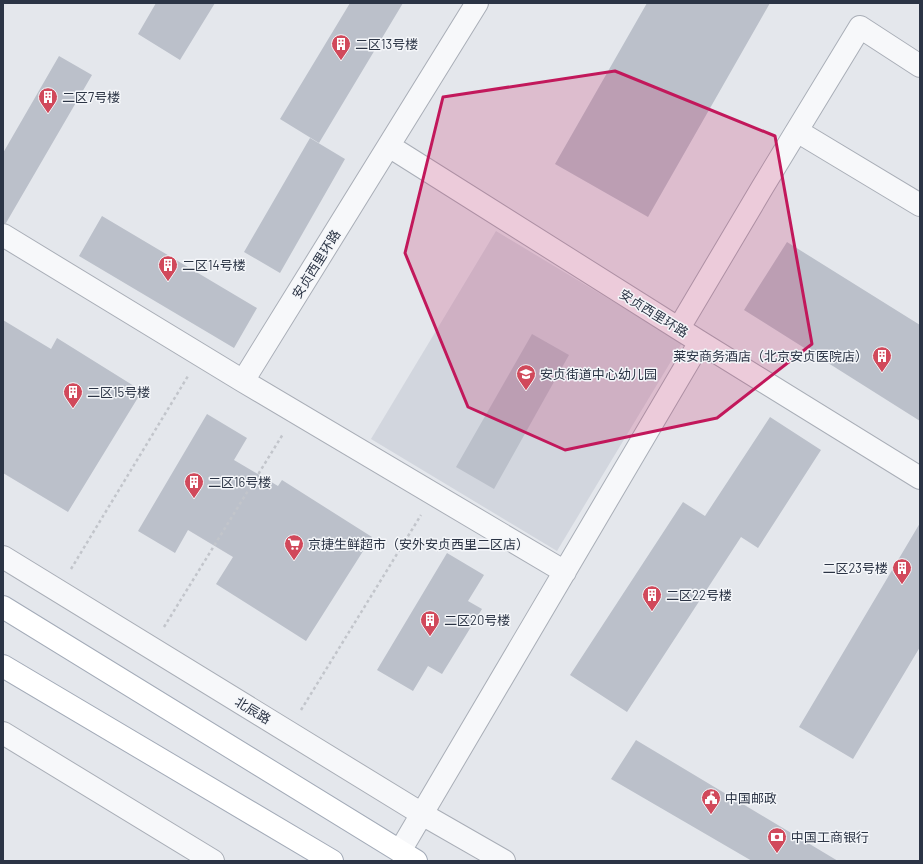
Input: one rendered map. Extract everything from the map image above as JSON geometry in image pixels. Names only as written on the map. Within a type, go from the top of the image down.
[{"type":"main road","points":[[3,607],[408,856]]},
{"type":"main road","points":[[3,666],[332,861]]},
{"type":"street","name":"安贞西里环路","points":[[243,381],[477,3]]},
{"type":"street","points":[[679,328],[758,194],[860,27],[920,66]]},
{"type":"street","points":[[797,131],[920,204]]},
{"type":"street","name":"安贞西里环路","points":[[389,146],[700,342],[920,478]]},
{"type":"street","points":[[3,236],[296,413],[565,572]]},
{"type":"street","points":[[408,856],[422,814],[700,342]]},
{"type":"street","name":"北辰路","points":[[3,557],[422,814],[504,861]]},
{"type":"street","points":[[3,733],[213,861]]},
{"type":"path","points":[[58,591],[201,356]]},
{"type":"path","points":[[151,648],[296,413]]},
{"type":"path","points":[[288,732],[434,494]]},
{"type":"highlighted area","points":[[615,71],[775,136],[812,344],[717,418],[565,450],[468,407],[405,253],[443,97]]},
{"type":"shaded area","name":"安贞街道中心幼儿园","points":[[496,231],[682,343],[557,551],[371,439]]},
{"type":"building","points":[[156,3],[215,3],[180,60],[138,34]]},
{"type":"building","name":"二区13号楼","points":[[350,3],[403,3],[319,143],[280,119]]},
{"type":"building","points":[[647,3],[770,3],[648,217],[555,164]]},
{"type":"building","name":"二区7号楼","points":[[59,56],[92,75],[6,223],[3,223],[3,153]]},
{"type":"building","points":[[310,138],[345,159],[280,273],[244,252]]},
{"type":"building","name":"二区14号楼","points":[[102,216],[257,308],[234,348],[79,256]]},
{"type":"building","name":"莱安商务酒店（北京安贞医院店）","points":[[787,242],[920,325],[920,421],[744,310]]},
{"type":"building","name":"二区15号楼","points":[[3,320],[51,349],[57,338],[142,391],[68,512],[3,473]]},
{"type":"building","points":[[532,334],[569,355],[494,489],[456,467]]},
{"type":"building","points":[[207,414],[247,438],[234,460],[278,486],[282,480],[372,537],[306,641],[216,584],[233,557],[188,530],[175,553],[138,531]]},
{"type":"building","name":"二区22号楼","points":[[770,417],[821,450],[758,548],[741,537],[627,712],[570,675],[683,502],[705,516]]},
{"type":"building","name":"二区23号楼","points":[[920,523],[920,647],[853,759],[799,727]]},
{"type":"building","name":"二区20号楼","points":[[447,553],[484,575],[468,601],[482,609],[442,674],[428,666],[413,691],[377,670]]},
{"type":"building","points":[[636,740],[838,861],[752,861],[611,779]]},
{"type":"place","name":"二区13号楼","points":[[341,61]]},
{"type":"place","name":"二区7号楼","points":[[48,114]]},
{"type":"place","name":"二区14号楼","points":[[168,282]]},
{"type":"place","name":"莱安商务酒店（北京安贞医院店）","points":[[882,373]]},
{"type":"place","name":"安贞街道中心幼儿园","points":[[526,391]]},
{"type":"place","name":"二区15号楼","points":[[73,409]]},
{"type":"place","name":"二区16号楼","points":[[194,499]]},
{"type":"place","name":"京捷生鲜超市（安外安贞西里二区店）","points":[[294,561]]},
{"type":"place","name":"二区23号楼","points":[[902,585]]},
{"type":"place","name":"二区22号楼","points":[[652,612]]},
{"type":"place","name":"二区20号楼","points":[[430,637]]},
{"type":"place","name":"中国邮政","points":[[711,815]]},
{"type":"place","name":"中国工商银行","points":[[777,854]]}]
